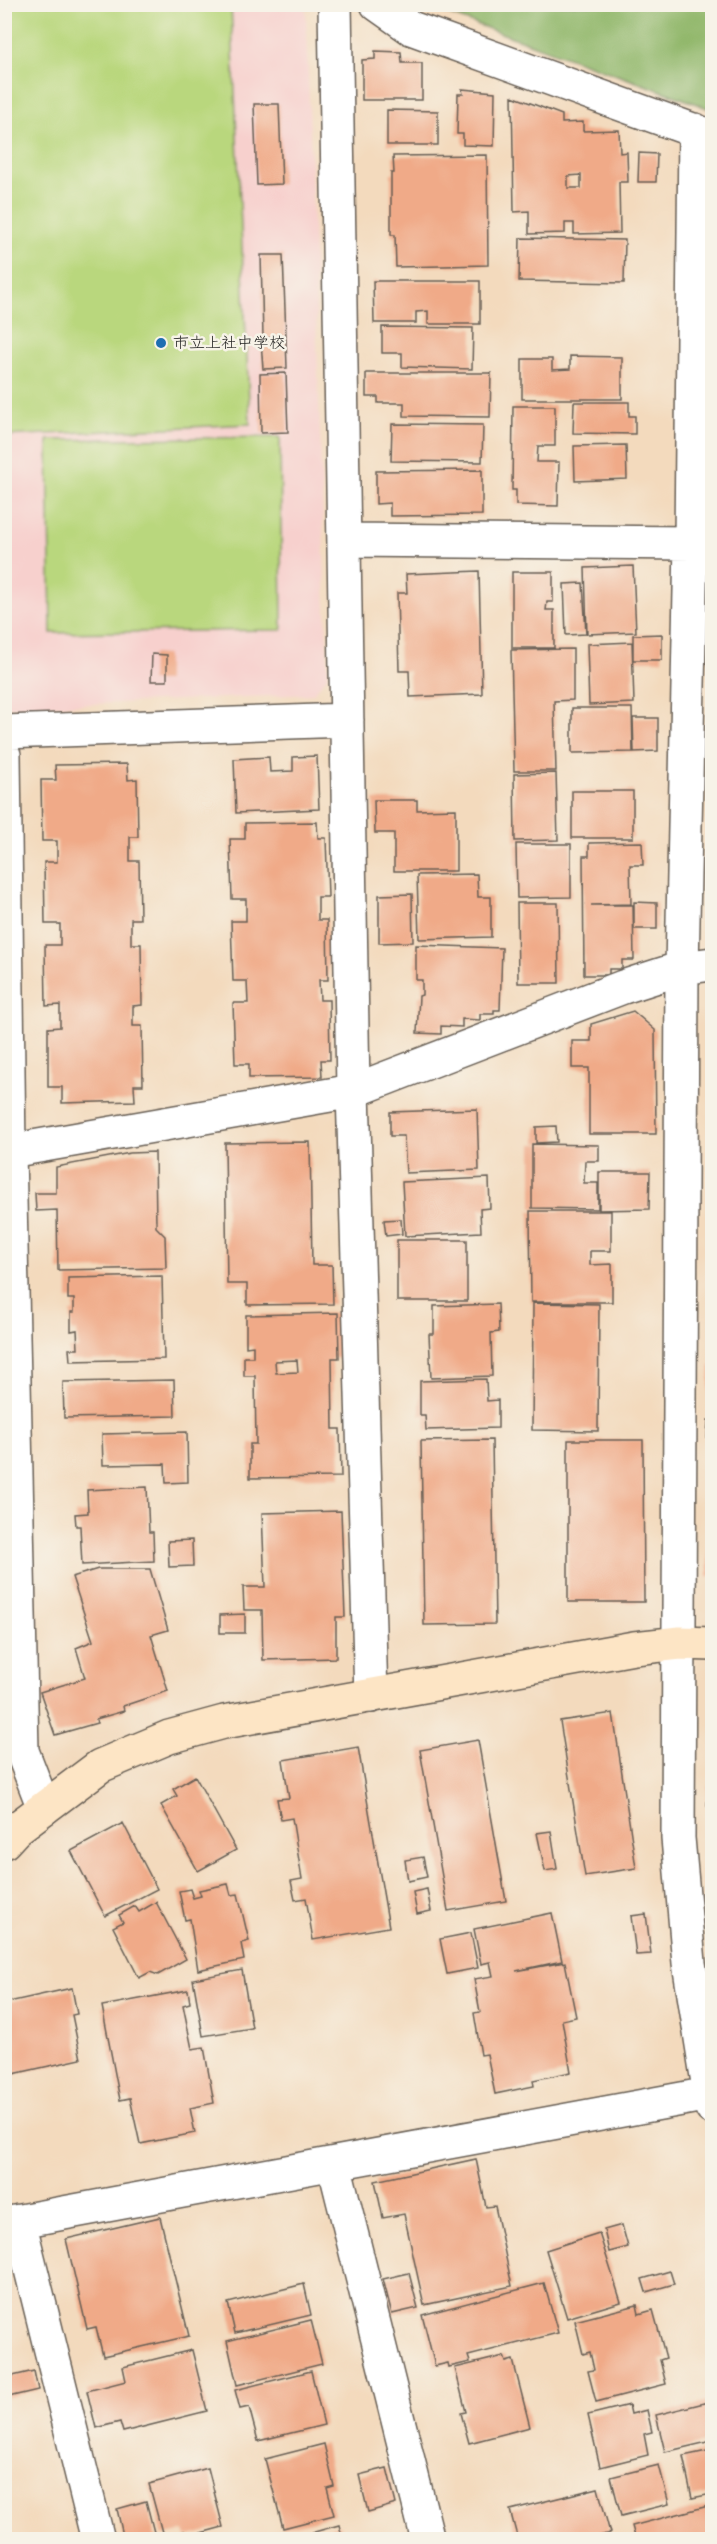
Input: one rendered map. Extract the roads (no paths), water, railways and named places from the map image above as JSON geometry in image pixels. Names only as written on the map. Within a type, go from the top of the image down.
[{"type":"street","points":[[335,4],[353,1091],[371,1696]]},
{"type":"street","points":[[98,2540],[12,2223],[334,2164],[711,2101],[689,1963],[678,1839],[680,1642],[697,966],[691,543],[704,133],[411,28],[377,4]]},
{"type":"street","points":[[345,540],[691,543]]},
{"type":"street","points":[[4,732],[347,720]]},
{"type":"street","points":[[4,755],[7,1152],[22,1751],[44,1808]]},
{"type":"street","points":[[7,1152],[353,1091],[622,987],[697,966]]},
{"type":"street","points":[[4,1842],[16,1829],[100,1767],[169,1737],[224,1722],[634,1648],[680,1642],[712,1644]]},
{"type":"street","points":[[334,2164],[428,2540]]},
{"type":"place","name":"市立上社中学校","points":[[161,343]]}]
